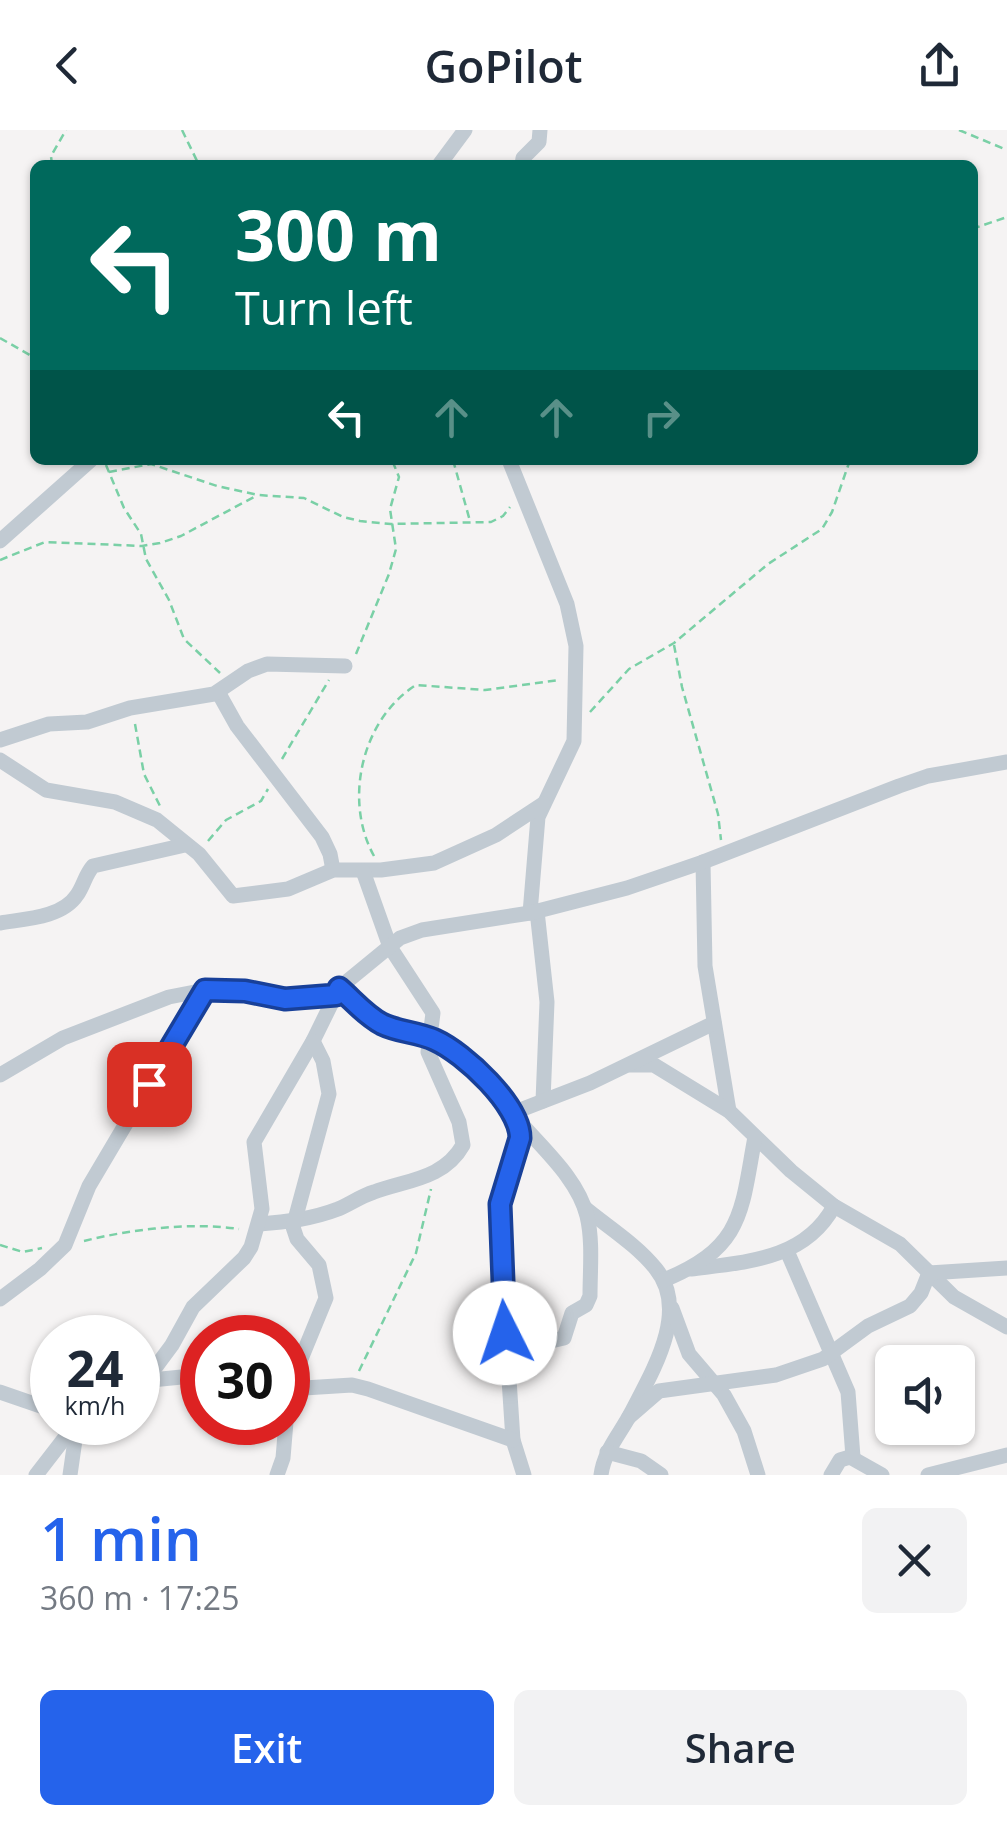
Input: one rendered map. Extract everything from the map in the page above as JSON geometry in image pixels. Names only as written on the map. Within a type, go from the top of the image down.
[{"type":"street","points":[[443,160],[465,130]]},
{"type":"street","points":[[523,160],[540,142],[540,130]]},
{"type":"street","points":[[0,541],[84,465]]},
{"type":"street","points":[[511,465],[567,604],[576,646],[574,741],[534,830],[533,912],[547,1002],[544,1101]]},
{"type":"street","points":[[0,740],[50,724],[87,722],[130,708],[218,692],[248,670],[268,664],[344,666]]},
{"type":"street","points":[[218,692],[238,726],[322,837],[333,870]]},
{"type":"street","points":[[0,760],[46,790],[98,797],[146,814],[176,833],[234,896],[288,890],[333,870],[418,868],[451,858],[496,836],[543,804]]},
{"type":"street","points":[[160,1360],[172,1346],[192,1307],[244,1258],[262,1209],[254,1142],[313,1041],[337,991],[390,947],[416,931],[533,912],[627,888],[928,776],[1007,762]]},
{"type":"street","points":[[0,924],[67,906],[93,866],[185,845]]},
{"type":"street","points":[[711,859],[705,966],[728,1111]]},
{"type":"street","points":[[259,1224],[295,1221],[421,1179],[442,1168],[459,1151],[463,1139],[429,1054],[431,1008],[390,947],[363,871]]},
{"type":"street","points":[[0,1299],[64,1245],[89,1186],[205,990]]},
{"type":"street","points":[[0,1075],[63,1038],[154,1001],[205,990],[245,991],[285,999],[337,991],[385,1026],[432,1039],[461,1056],[516,1116],[570,1181],[585,1208],[589,1229],[588,1302],[572,1313],[564,1338],[530,1346],[507,1360]]},
{"type":"street","points":[[516,1116],[714,1023]]},
{"type":"street","points":[[310,1337],[326,1298],[319,1265],[297,1239],[295,1221],[329,1094],[323,1061],[313,1041]]},
{"type":"street","points":[[630,1065],[654,1065],[728,1111],[834,1206],[909,1251],[954,1297],[1007,1327]]},
{"type":"street","points":[[516,1116],[520,1138],[500,1204],[513,1440],[524,1475]]},
{"type":"street","points":[[664,1280],[687,1269],[725,1240],[738,1221],[755,1137]]},
{"type":"street","points":[[687,1269],[788,1251],[810,1238],[834,1206]]},
{"type":"street","points":[[585,1208],[648,1260],[664,1280],[689,1354],[715,1382],[744,1432],[758,1475]]},
{"type":"street","points":[[788,1251],[851,1404],[853,1457]]},
{"type":"street","points":[[928,1274],[1007,1268]]},
{"type":"street","points":[[628,1417],[655,1392],[776,1375],[833,1354],[868,1326],[914,1302],[928,1274]]},
{"type":"street","points":[[601,1475],[607,1452],[658,1355],[670,1302]]},
{"type":"street","points":[[310,1388],[352,1386],[513,1440]]},
{"type":"street","points":[[0,1392],[30,1402]]},
{"type":"street","points":[[36,1475],[60,1445]]},
{"type":"street","points":[[70,1475],[75,1445]]},
{"type":"street","points":[[277,1475],[284,1445]]},
{"type":"street","points":[[607,1452],[640,1460],[661,1475]]},
{"type":"street","points":[[928,1475],[1007,1454]]},
{"type":"street","points":[[831,1475],[840,1460],[853,1457],[882,1475]]},
{"type":"path","points":[[51,160],[66,130]]},
{"type":"path","points":[[182,130],[197,160]]},
{"type":"path","points":[[959,130],[1007,150]]},
{"type":"path","points":[[978,227],[1007,217]]},
{"type":"path","points":[[0,338],[30,355]]},
{"type":"path","points":[[106,465],[124,508],[141,534],[142,546],[184,640],[233,682]]},
{"type":"path","points":[[109,472],[146,465]]},
{"type":"path","points":[[154,465],[216,486],[258,495],[304,498],[343,517],[391,524],[498,520],[521,494]]},
{"type":"path","points":[[454,465],[471,523]]},
{"type":"path","points":[[574,733],[629,668],[674,643],[768,564],[822,529],[848,465]]},
{"type":"path","points":[[0,560],[45,542],[142,546],[181,536],[258,495]]},
{"type":"path","points":[[674,643],[682,688],[722,831],[711,859]]},
{"type":"path","points":[[382,870],[367,842],[360,794],[364,758],[373,728],[398,698],[416,685],[506,689],[576,678]]},
{"type":"path","points":[[130,708],[144,774],[160,805]]},
{"type":"path","points":[[352,1386],[416,1254],[429,1194],[442,1168]]},
{"type":"path","points":[[0,1245],[22,1252],[149,1229],[217,1226],[244,1230],[259,1224]]},
{"type":"route","points":[[149,1084],[205,990],[245,991],[285,999],[336,995],[339,988],[385,1026],[447,1046],[514,1112],[520,1128],[500,1204],[505,1333]]}]
